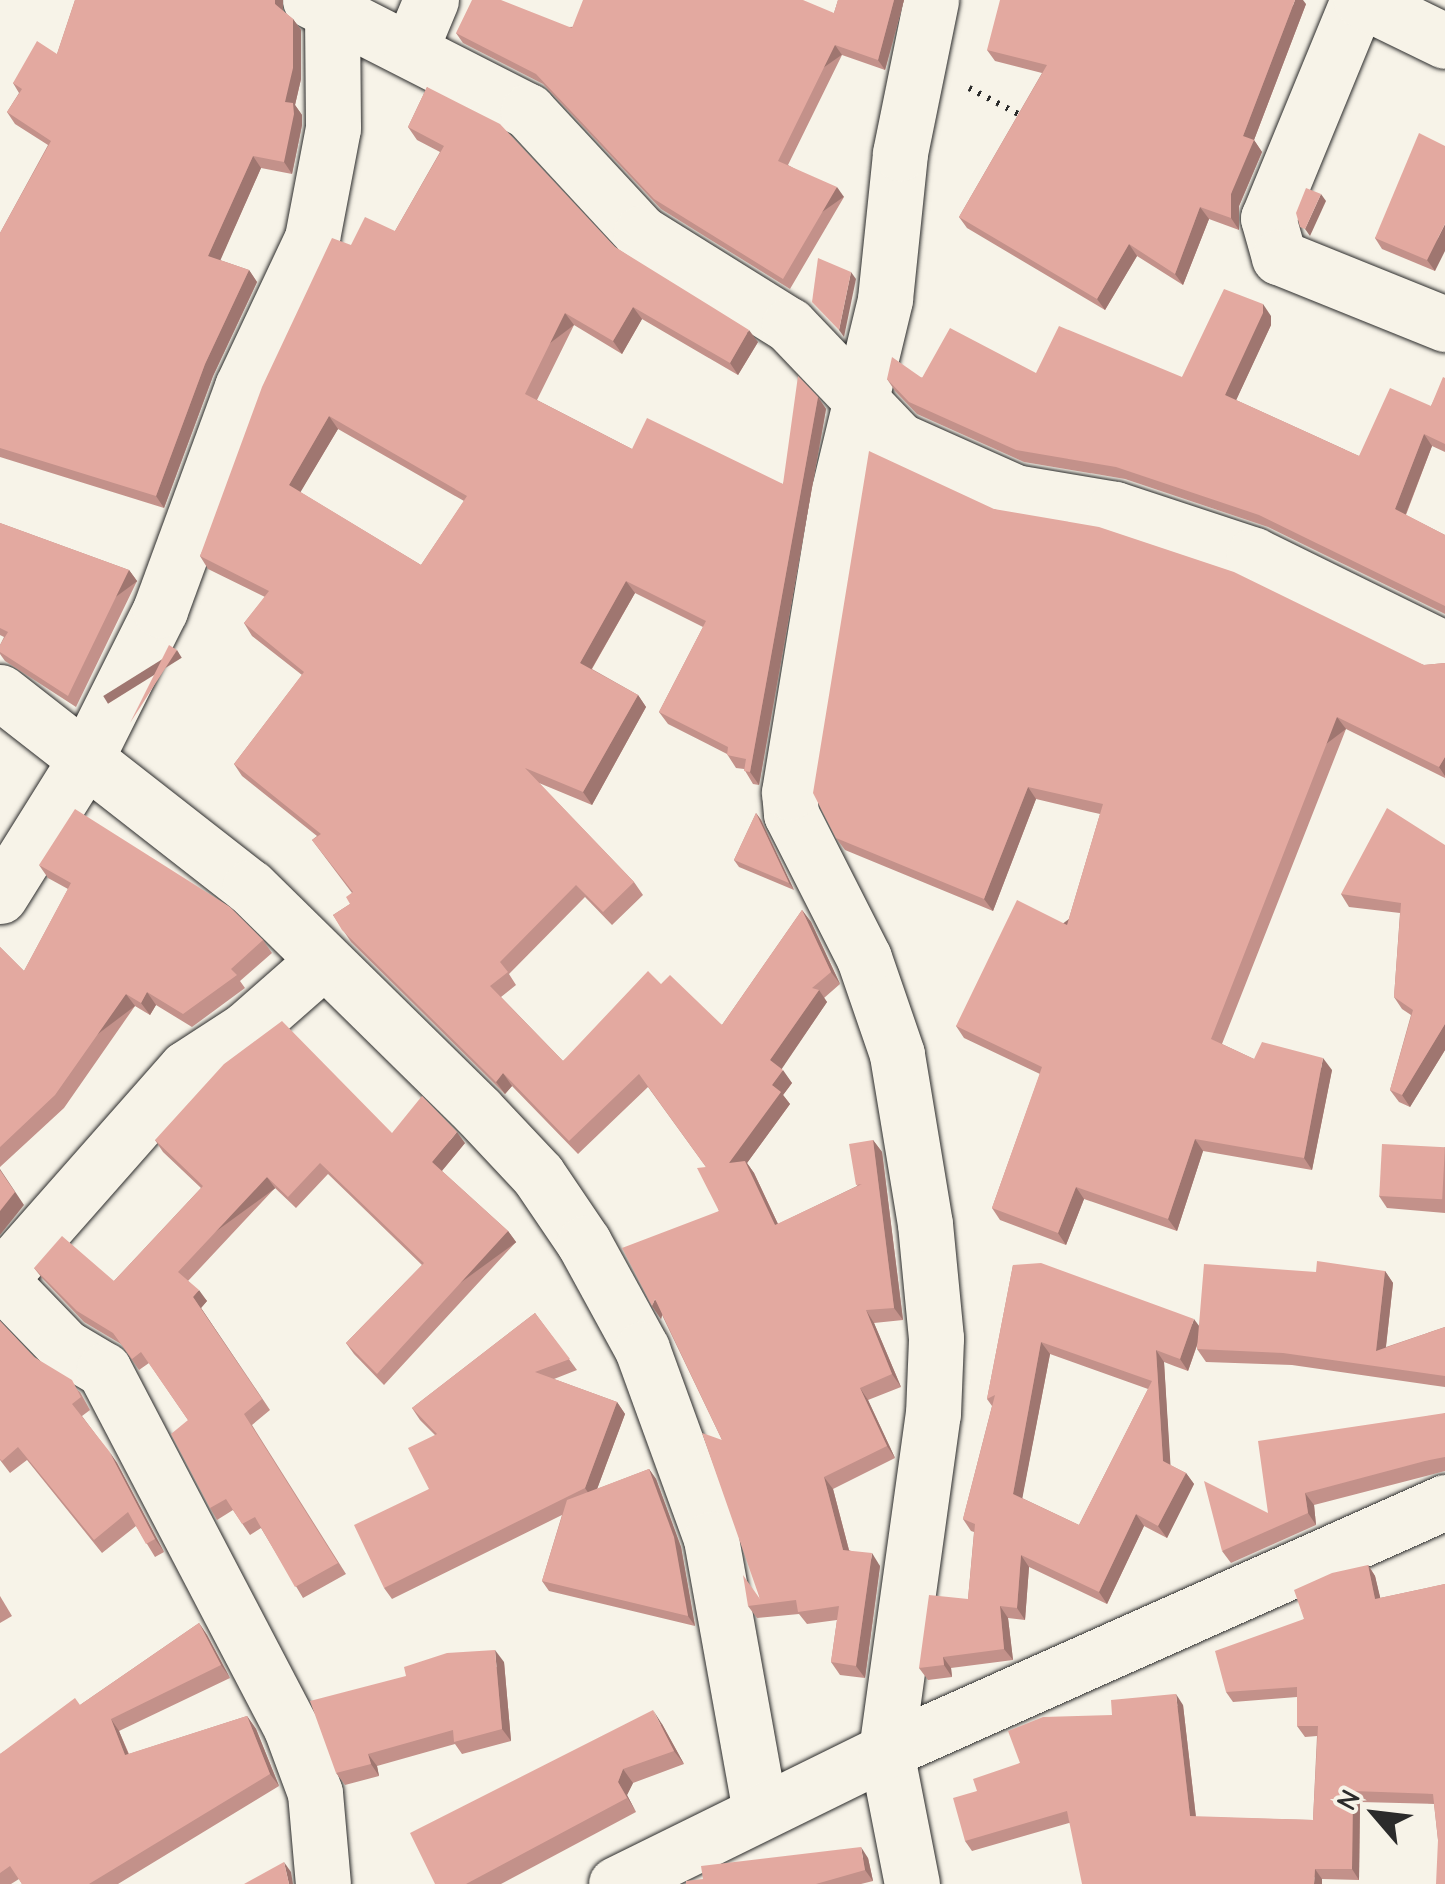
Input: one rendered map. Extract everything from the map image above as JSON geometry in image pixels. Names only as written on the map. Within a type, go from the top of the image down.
[{"type":"street","points":[[912,1884],[886,1751],[933,1414],[936,1338],[926,1224],[897,1054],[864,958],[791,814],[788,792],[860,402],[885,299],[900,153],[932,0]]},
{"type":"street","points":[[1445,41],[1360,0],[1268,218],[1279,258],[1445,324]]},
{"type":"street","points":[[0,896],[85,760],[160,610],[242,387],[312,238],[333,128],[321,4],[431,39],[528,111],[641,233],[789,324],[899,440],[1015,492],[1115,509],[1254,554],[1445,649]]},
{"type":"street","points":[[0,692],[250,887],[538,1176],[584,1242],[642,1349],[711,1539],[760,1810]]},
{"type":"street","points":[[321,962],[246,1029],[186,1068],[0,1279],[65,1347],[104,1370],[291,1728],[315,1793],[324,1884]]},
{"type":"street","points":[[616,1884],[886,1751],[1445,1502]]},
{"type":"path","points":[[918,62],[1034,123]]},
{"type":"building","points":[[75,0],[275,0],[293,19],[293,68],[285,102],[293,103],[294,114],[284,162],[253,156],[208,256],[249,270],[205,364],[156,496],[0,448],[0,233],[51,141],[7,112],[22,89],[13,83],[37,41],[57,54]]},
{"type":"building","points":[[472,0],[501,0],[572,28],[583,0],[803,0],[834,13],[838,0],[894,0],[878,60],[835,45],[778,161],[837,187],[783,279],[654,199],[536,74],[456,33]]},
{"type":"building","points":[[1000,0],[1295,0],[1243,136],[1254,140],[1231,194],[1231,218],[1200,207],[1175,274],[1129,244],[1097,299],[959,217],[1047,65],[987,50]]},
{"type":"building","points":[[427,87],[500,124],[615,247],[749,330],[730,363],[633,307],[613,341],[565,313],[525,394],[632,449],[647,418],[783,484],[798,376],[818,397],[750,772],[744,771],[746,759],[727,755],[728,747],[659,712],[706,621],[626,581],[580,663],[638,695],[583,792],[525,768],[634,882],[603,912],[576,885],[500,962],[508,972],[490,986],[563,1061],[648,971],[661,984],[670,975],[722,1025],[802,910],[831,972],[812,988],[819,990],[770,1060],[783,1070],[772,1085],[781,1092],[729,1163],[745,1161],[775,1225],[862,1184],[856,1185],[849,1144],[873,1140],[894,1308],[866,1310],[892,1374],[860,1388],[887,1446],[824,1477],[843,1550],[872,1553],[856,1666],[831,1662],[839,1606],[798,1612],[796,1600],[748,1606],[743,1575],[760,1599],[702,1433],[722,1440],[655,1299],[652,1306],[622,1248],[719,1211],[697,1168],[706,1167],[639,1074],[569,1141],[503,1073],[496,1082],[342,930],[333,915],[350,904],[346,897],[353,892],[312,840],[321,834],[234,764],[304,672],[244,623],[269,591],[200,556],[262,387],[332,238],[351,245],[365,217],[395,231],[444,146],[408,127]],"holes":[[[329,416],[467,496],[421,565],[289,485]]]},
{"type":"building","points":[[1419,133],[1445,146],[1445,224],[1427,260],[1375,238]]},
{"type":"building","points":[[1306,188],[1321,194],[1305,229],[1300,227],[1296,213]]},
{"type":"building","points":[[818,258],[851,272],[839,330],[812,302]]},
{"type":"building","points":[[1224,289],[1263,304],[1263,313],[1225,395],[1359,456],[1390,388],[1431,406],[1445,378],[1445,444],[1424,434],[1395,509],[1445,535],[1445,606],[1259,515],[1116,467],[1016,450],[909,402],[887,379],[892,357],[922,378],[950,328],[1036,373],[1059,326],[1182,377]]},
{"type":"building","points":[[869,451],[994,509],[1099,527],[1234,572],[1424,665],[1445,663],[1445,757],[1439,767],[1337,717],[1211,1039],[1254,1059],[1262,1042],[1323,1058],[1304,1158],[1195,1139],[1168,1219],[1076,1187],[1058,1233],[992,1208],[1042,1067],[956,1026],[1017,900],[1067,925],[1103,804],[1028,787],[984,899],[836,838],[813,793]]},
{"type":"building","points":[[0,523],[129,570],[68,696],[0,652],[8,632],[0,628]]},
{"type":"building","points":[[169,645],[177,650],[130,723]]},
{"type":"building","points":[[1387,808],[1445,845],[1445,1024],[1402,1095],[1390,1090],[1413,1010],[1394,997],[1401,903],[1341,894]]},
{"type":"building","points":[[75,809],[230,907],[263,940],[231,969],[237,975],[183,1014],[147,992],[141,1003],[126,994],[55,1095],[0,1147],[0,947],[24,971],[71,883],[39,865]]},
{"type":"building","points":[[756,813],[789,883],[734,860]]},
{"type":"building","points":[[282,1021],[392,1133],[422,1096],[457,1132],[432,1162],[508,1231],[377,1374],[346,1343],[424,1263],[320,1163],[288,1197],[267,1177],[178,1272],[199,1290],[193,1297],[262,1399],[244,1414],[338,1563],[295,1587],[255,1517],[242,1524],[226,1499],[210,1508],[171,1434],[188,1420],[141,1352],[132,1359],[113,1333],[77,1311],[34,1268],[62,1236],[114,1281],[203,1186],[155,1140],[224,1064]]},
{"type":"building","points":[[1382,1144],[1445,1147],[1442,1199],[1379,1196]]},
{"type":"building","points":[[0,1170],[15,1192],[0,1211]]},
{"type":"building","points":[[1317,1261],[1385,1271],[1376,1351],[1445,1327],[1445,1376],[1283,1353],[1197,1349],[1204,1264],[1316,1272]]},
{"type":"building","points":[[1041,1263],[1194,1319],[1180,1359],[1156,1350],[1163,1461],[1186,1473],[1158,1526],[1136,1514],[1099,1592],[1021,1555],[1017,1608],[1000,1606],[1004,1649],[943,1657],[944,1665],[919,1668],[929,1595],[968,1599],[975,1524],[963,1519],[995,1395],[987,1399],[1013,1265]],"holes":[[[1041,1342],[1152,1381],[1079,1525],[1013,1494]]]},
{"type":"building","points":[[535,1313],[570,1359],[535,1372],[617,1402],[585,1488],[384,1588],[354,1525],[429,1489],[408,1448],[437,1434],[412,1408]]},
{"type":"building","points":[[0,1321],[34,1357],[72,1380],[81,1397],[72,1404],[109,1451],[155,1539],[146,1544],[128,1512],[94,1540],[18,1447],[0,1459]]},
{"type":"building","points":[[1445,1413],[1445,1457],[1305,1493],[1308,1513],[1222,1551],[1204,1481],[1268,1513],[1258,1441]]},
{"type":"building","points":[[649,1469],[674,1537],[688,1616],[542,1581],[567,1500]]},
{"type":"building","points":[[1368,1565],[1375,1599],[1445,1584],[1445,1884],[1436,1884],[1438,1840],[1433,1794],[1353,1791],[1352,1869],[1315,1869],[1314,1884],[1082,1884],[1067,1811],[965,1841],[953,1798],[977,1791],[973,1779],[1020,1763],[1008,1731],[1043,1717],[1112,1715],[1111,1700],[1176,1694],[1190,1816],[1313,1820],[1318,1726],[1297,1726],[1297,1687],[1226,1692],[1215,1651],[1304,1619],[1294,1590],[1332,1573]]},
{"type":"building","points":[[199,1623],[221,1665],[111,1719],[125,1755],[247,1716],[270,1774],[89,1884],[22,1884],[10,1866],[0,1873],[0,1754],[75,1698],[80,1705]]},
{"type":"building","points":[[495,1650],[502,1729],[454,1742],[453,1730],[368,1754],[371,1764],[336,1773],[310,1701],[406,1676],[404,1667],[447,1653]]},
{"type":"building","points":[[653,1710],[674,1751],[623,1769],[618,1782],[627,1798],[466,1884],[435,1884],[410,1833]]},
{"type":"building","points":[[861,1847],[865,1870],[816,1884],[686,1884],[703,1879],[701,1866]]},
{"type":"building","points":[[284,1862],[289,1884],[244,1884]]}]
